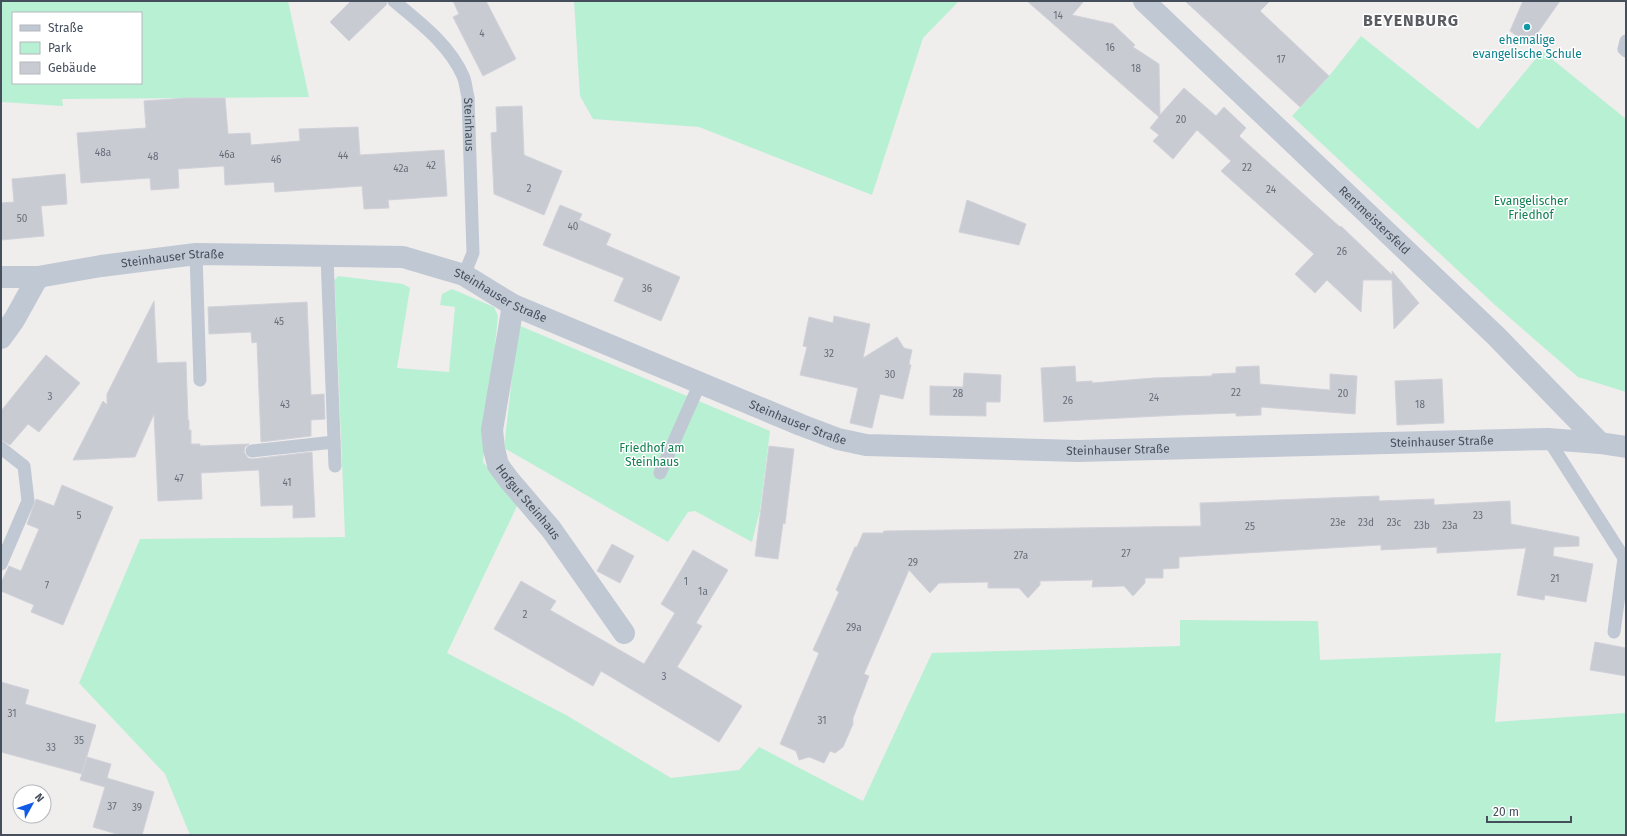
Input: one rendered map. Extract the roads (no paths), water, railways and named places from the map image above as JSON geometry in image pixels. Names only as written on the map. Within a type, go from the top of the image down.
[{"type":"street","name":"Rentmeistersfeld","points":[[1144,1],[1496,336],[1600,443]]},
{"type":"street","name":"Steinhauser Straße","points":[[1,277],[38,277],[101,266],[196,254],[403,257],[464,274],[513,305],[801,425],[838,439],[866,445],[1078,451],[1548,439],[1600,443],[1626,447]]},
{"type":"street","points":[[1,338],[14,320],[38,277]]},
{"type":"street","name":"Hofgut Steinhaus","points":[[513,305],[492,430],[498,465],[550,529],[624,633]]},
{"type":"lane","name":"Steinhaus","points":[[394,1],[435,37],[451,54],[464,77],[468,97],[472,253],[464,274]]},
{"type":"lane","points":[[1626,41],[1624,49],[1626,51]]},
{"type":"lane","points":[[196,254],[200,380]]},
{"type":"lane","points":[[327,256],[335,466]]},
{"type":"lane","points":[[660,473],[700,383]]},
{"type":"lane","points":[[1548,439],[1625,558],[1614,632]]},
{"type":"lane","points":[[252,451],[334,442]]},
{"type":"lane","points":[[1,448],[24,466],[28,501],[1,564]]},
{"type":"place","name":"ehemalige evangelische Schule","points":[[1527,27]]},
{"type":"district","name":"BEYENBURG","points":[[1411,20]]},
{"type":"park label","name":"Evangelischer Friedhof","points":[[1531,208]]},
{"type":"park label","name":"Friedhof am Steinhaus","points":[[652,455]]}]
